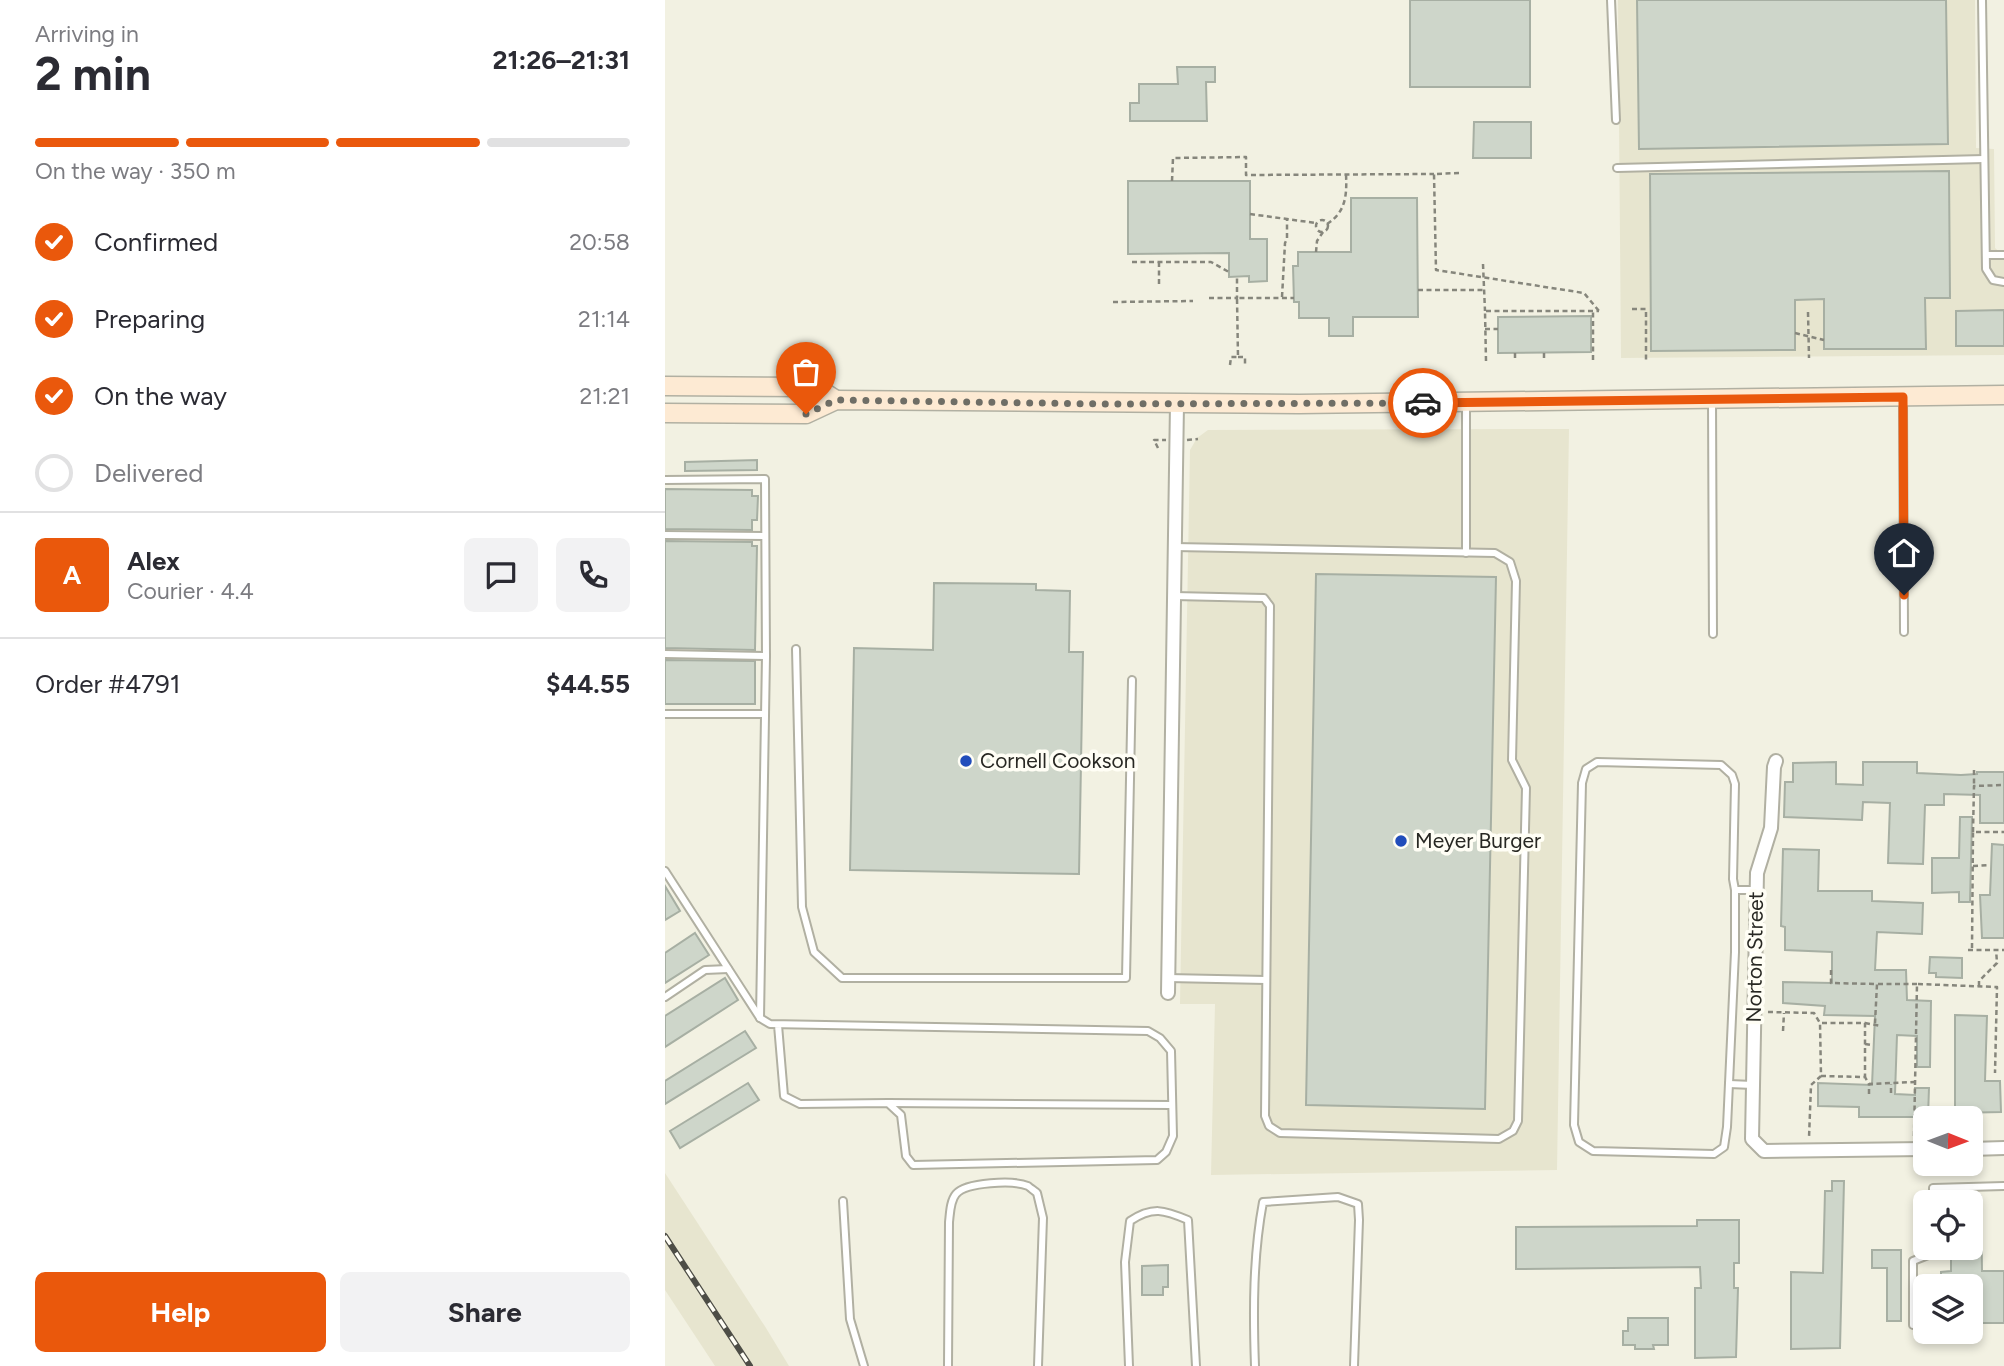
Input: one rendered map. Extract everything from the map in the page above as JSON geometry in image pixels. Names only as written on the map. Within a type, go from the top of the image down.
[{"type":"main road","points":[[665,386],[816,387],[836,400]]},
{"type":"main road","points":[[806,414],[816,387]]},
{"type":"main road","points":[[665,413],[806,414],[836,400],[1177,404],[2004,395]]},
{"type":"street","points":[[1168,993],[1177,404]]},
{"type":"street","name":"Norton Street","points":[[1776,761],[1771,828],[1757,873],[1752,1139],[1764,1151],[1913,1149]]},
{"type":"street","points":[[1983,1149],[2004,1148]]},
{"type":"lane","points":[[1611,0],[1616,120]]},
{"type":"lane","points":[[1982,0],[1986,269],[1989,276],[2004,282]]},
{"type":"lane","points":[[1617,168],[1984,159]]},
{"type":"lane","points":[[1986,255],[2004,255]]},
{"type":"lane","points":[[1903,397],[1904,632]]},
{"type":"lane","points":[[1712,399],[1713,634]]},
{"type":"lane","points":[[1466,402],[1466,553]]},
{"type":"lane","points":[[665,480],[765,479],[766,656],[760,1018]]},
{"type":"lane","points":[[665,535],[765,536]]},
{"type":"lane","points":[[1174,547],[1495,554],[1510,562],[1516,581],[1512,760],[1526,788],[1518,1121],[1513,1132],[1499,1139],[1280,1133],[1269,1126],[1265,1116],[1270,606],[1264,598],[1174,596]]},
{"type":"lane","points":[[796,649],[802,907],[814,951],[842,978],[1126,978],[1132,680]]},
{"type":"lane","points":[[665,654],[766,656]]},
{"type":"lane","points":[[665,714],[764,714]]},
{"type":"lane","points":[[1597,762],[1721,765],[1732,775],[1735,785],[1735,890],[1729,1084],[1724,1147],[1714,1154],[1593,1151],[1579,1142],[1574,1125],[1582,783],[1586,769],[1597,762]]},
{"type":"lane","points":[[665,872],[760,1018],[770,1024],[1148,1031],[1160,1038],[1171,1051],[1173,1136],[1166,1152],[1157,1160],[913,1165],[906,1156],[901,1115],[888,1103]]},
{"type":"lane","points":[[1735,890],[1757,890]]},
{"type":"lane","points":[[665,997],[705,970],[728,969]]},
{"type":"lane","points":[[1168,978],[1266,980]]},
{"type":"lane","points":[[778,1025],[784,1096],[800,1104],[1172,1105]]},
{"type":"lane","points":[[1729,1084],[1753,1085]]},
{"type":"lane","points":[[948,1366],[949,1222],[952,1204],[957,1193],[972,1186],[1011,1183],[1029,1186],[1037,1193],[1043,1218],[1038,1366]]},
{"type":"lane","points":[[1933,1190],[2004,1186]]},
{"type":"lane","points":[[1255,1366],[1253,1310],[1263,1202],[1338,1197],[1358,1205],[1354,1366]]},
{"type":"lane","points":[[843,1201],[851,1319],[863,1366]]},
{"type":"lane","points":[[1129,1366],[1125,1262],[1129,1221],[1143,1212],[1164,1210],[1188,1220],[1196,1366]]},
{"type":"path","points":[[1172,181],[1173,158],[1246,157],[1246,175],[1459,173]]},
{"type":"path","points":[[1316,252],[1317,241],[1328,228],[1328,224],[1342,211],[1346,174]]},
{"type":"path","points":[[1434,174],[1436,270],[1584,293],[1599,311],[1485,311]]},
{"type":"path","points":[[1250,214],[1317,223],[1324,220],[1328,224]]},
{"type":"path","points":[[1282,298],[1287,218]]},
{"type":"path","points":[[1317,223],[1316,229],[1323,232]]},
{"type":"path","points":[[1132,262],[1211,262],[1229,272]]},
{"type":"path","points":[[1159,262],[1159,284]]},
{"type":"path","points":[[1483,264],[1486,361]]},
{"type":"path","points":[[1237,276],[1238,357]]},
{"type":"path","points":[[1418,290],[1485,290]]},
{"type":"path","points":[[1209,298],[1293,298]]},
{"type":"path","points":[[1113,302],[1193,301]]},
{"type":"path","points":[[1632,309],[1646,309],[1646,360]]},
{"type":"path","points":[[1593,312],[1593,360]]},
{"type":"path","points":[[1808,312],[1809,358]]},
{"type":"path","points":[[1485,330],[1498,329]]},
{"type":"path","points":[[1795,332],[1824,340]]},
{"type":"path","points":[[1515,353],[1515,361]]},
{"type":"path","points":[[1544,353],[1544,361]]},
{"type":"path","points":[[1230,365],[1231,357],[1245,357],[1245,364]]},
{"type":"path","points":[[1974,770],[1970,949],[2004,950]]},
{"type":"path","points":[[1974,786],[2004,785]]},
{"type":"path","points":[[1973,832],[2004,832]]},
{"type":"path","points":[[1973,866],[1989,866]]},
{"type":"path","points":[[1979,986],[1979,981],[1997,963],[1996,950]]},
{"type":"path","points":[[1831,970],[1831,983],[1997,986],[1995,1073]]},
{"type":"path","points":[[1875,1023],[1877,984]]},
{"type":"path","points":[[1915,1106],[1917,984]]},
{"type":"path","points":[[1793,1007],[1793,1013]]},
{"type":"path","points":[[1815,1007],[1814,1013],[1820,1023],[1821,1076]]},
{"type":"path","points":[[1765,1012],[1814,1013]]},
{"type":"path","points":[[1783,1031],[1784,1013]]},
{"type":"path","points":[[1820,1023],[1875,1023],[1881,1026]]},
{"type":"path","points":[[1865,1023],[1865,1077],[1869,1084],[1869,1094]]},
{"type":"path","points":[[1865,1044],[1872,1045]]},
{"type":"path","points":[[1865,1066],[1871,1065]]},
{"type":"path","points":[[1812,1138],[1809,1138],[1811,1085],[1821,1076],[1865,1077]]},
{"type":"path","points":[[1869,1084],[1915,1082]]},
{"type":"path","points":[[1891,1084],[1891,1093]]},
{"type":"shaded area","points":[[1618,0],[1975,0],[1976,148],[1994,149],[1995,248],[2004,256],[2004,355],[1621,358]]},
{"type":"shaded area","points":[[1569,429],[1557,1170],[1211,1175],[1215,1004],[1180,1004],[1190,450],[1197,438],[1208,430]]},
{"type":"shaded area","points":[[665,1173],[789,1366],[715,1366],[665,1290]]},
{"type":"building","points":[[1410,0],[1530,0],[1530,87],[1410,87]]},
{"type":"building","points":[[1637,0],[1946,0],[1948,144],[1639,149]]},
{"type":"building","points":[[1177,67],[1215,67],[1215,82],[1206,82],[1207,121],[1130,121],[1130,103],[1139,103],[1139,84],[1178,84]]},
{"type":"building","points":[[1474,122],[1531,122],[1531,158],[1473,158]]},
{"type":"building","points":[[1949,171],[1950,298],[1925,298],[1926,349],[1824,349],[1824,299],[1795,300],[1795,350],[1651,351],[1650,174]]},
{"type":"building","points":[[1128,181],[1250,181],[1250,239],[1267,239],[1267,281],[1249,282],[1249,276],[1229,277],[1229,253],[1128,254]]},
{"type":"building","points":[[1351,198],[1417,198],[1418,317],[1353,317],[1353,336],[1329,336],[1329,318],[1299,318],[1299,302],[1294,302],[1293,266],[1298,266],[1298,252],[1351,252]]},
{"type":"building","points":[[2004,310],[2004,346],[1956,346],[1956,311]]},
{"type":"building","points":[[1591,316],[1591,352],[1498,353],[1498,317]]},
{"type":"building","points":[[757,460],[757,470],[685,471],[685,462]]},
{"type":"building","points":[[665,489],[752,490],[752,496],[758,496],[757,520],[752,520],[752,530],[665,529]]},
{"type":"building","points":[[665,541],[752,542],[752,546],[757,546],[755,650],[665,648]]},
{"type":"building","name":"Meyer Burger","points":[[1316,574],[1496,577],[1485,1109],[1306,1105]]},
{"type":"building","name":"Cornell Cookson","points":[[934,583],[1036,584],[1036,590],[1070,591],[1069,652],[1083,652],[1079,874],[850,870],[854,648],[933,650]]},
{"type":"building","points":[[665,660],[755,661],[755,704],[665,704]]},
{"type":"building","points":[[1836,762],[1836,784],[1863,785],[1863,762],[1917,762],[1917,773],[1961,775],[2004,772],[2004,823],[1980,823],[1980,795],[1944,794],[1944,805],[1925,805],[1923,864],[1888,863],[1890,803],[1863,802],[1862,820],[1784,817],[1785,782],[1793,782],[1793,763]]},
{"type":"building","points":[[1960,817],[1972,817],[1970,902],[1959,902],[1959,892],[1932,893],[1932,858],[1959,858]]},
{"type":"building","points":[[1992,844],[2004,845],[2004,938],[1982,938],[1980,895],[1990,895]]},
{"type":"building","points":[[1783,849],[1819,850],[1818,891],[1872,891],[1872,901],[1923,903],[1922,934],[1877,932],[1875,970],[1906,970],[1907,1000],[1931,1001],[1930,1067],[1917,1067],[1917,1036],[1897,1035],[1895,1094],[1915,1095],[1915,1088],[1929,1088],[1928,1106],[1913,1106],[1913,1117],[1859,1117],[1859,1107],[1818,1106],[1818,1083],[1872,1085],[1875,1016],[1824,1015],[1825,1006],[1783,1003],[1783,982],[1832,983],[1832,952],[1785,950],[1785,927],[1781,926]]},
{"type":"building","points":[[665,886],[680,911],[665,920]]},
{"type":"building","points":[[695,933],[709,955],[665,983],[665,953]]},
{"type":"building","points":[[1930,957],[1962,958],[1962,978],[1936,977],[1936,973],[1929,973]]},
{"type":"building","points":[[725,978],[738,1000],[665,1047],[665,1016]]},
{"type":"building","points":[[1955,1015],[1987,1016],[1985,1081],[2000,1081],[2001,1112],[1983,1112],[1983,1106],[1955,1106]]},
{"type":"building","points":[[745,1031],[756,1048],[665,1104],[665,1081]]},
{"type":"building","points":[[748,1083],[759,1100],[680,1148],[670,1131]]},
{"type":"building","points":[[1832,1181],[1844,1181],[1840,1348],[1791,1349],[1791,1272],[1823,1273],[1825,1191],[1832,1191]]},
{"type":"building","points":[[1697,1220],[1739,1220],[1739,1263],[1734,1263],[1734,1288],[1738,1288],[1736,1357],[1695,1358],[1695,1288],[1701,1288],[1700,1267],[1516,1269],[1516,1227],[1697,1226]]},
{"type":"building","points":[[1872,1250],[1901,1250],[1901,1321],[1887,1321],[1887,1268],[1872,1268]]},
{"type":"building","points":[[1951,1260],[1982,1260],[1982,1271],[2004,1271],[2004,1323],[1983,1323],[1983,1274],[1941,1274],[1951,1271]]},
{"type":"building","points":[[1168,1265],[1168,1287],[1163,1287],[1163,1295],[1142,1295],[1142,1266]]},
{"type":"building","points":[[1628,1318],[1668,1318],[1668,1345],[1653,1345],[1654,1349],[1635,1349],[1635,1345],[1623,1345],[1623,1331],[1628,1331]]},
{"type":"railway","points":[[665,1236],[750,1366]]},
{"type":"way so far","points":[[806,414],[836,400],[1102,404],[1423,403]]},
{"type":"place","name":"Cornell Cookson","points":[[966,761]]},
{"type":"place","name":"Meyer Burger","points":[[1401,841]]},
{"type":"route","points":[[1423,403],[1903,397],[1904,595]]}]
